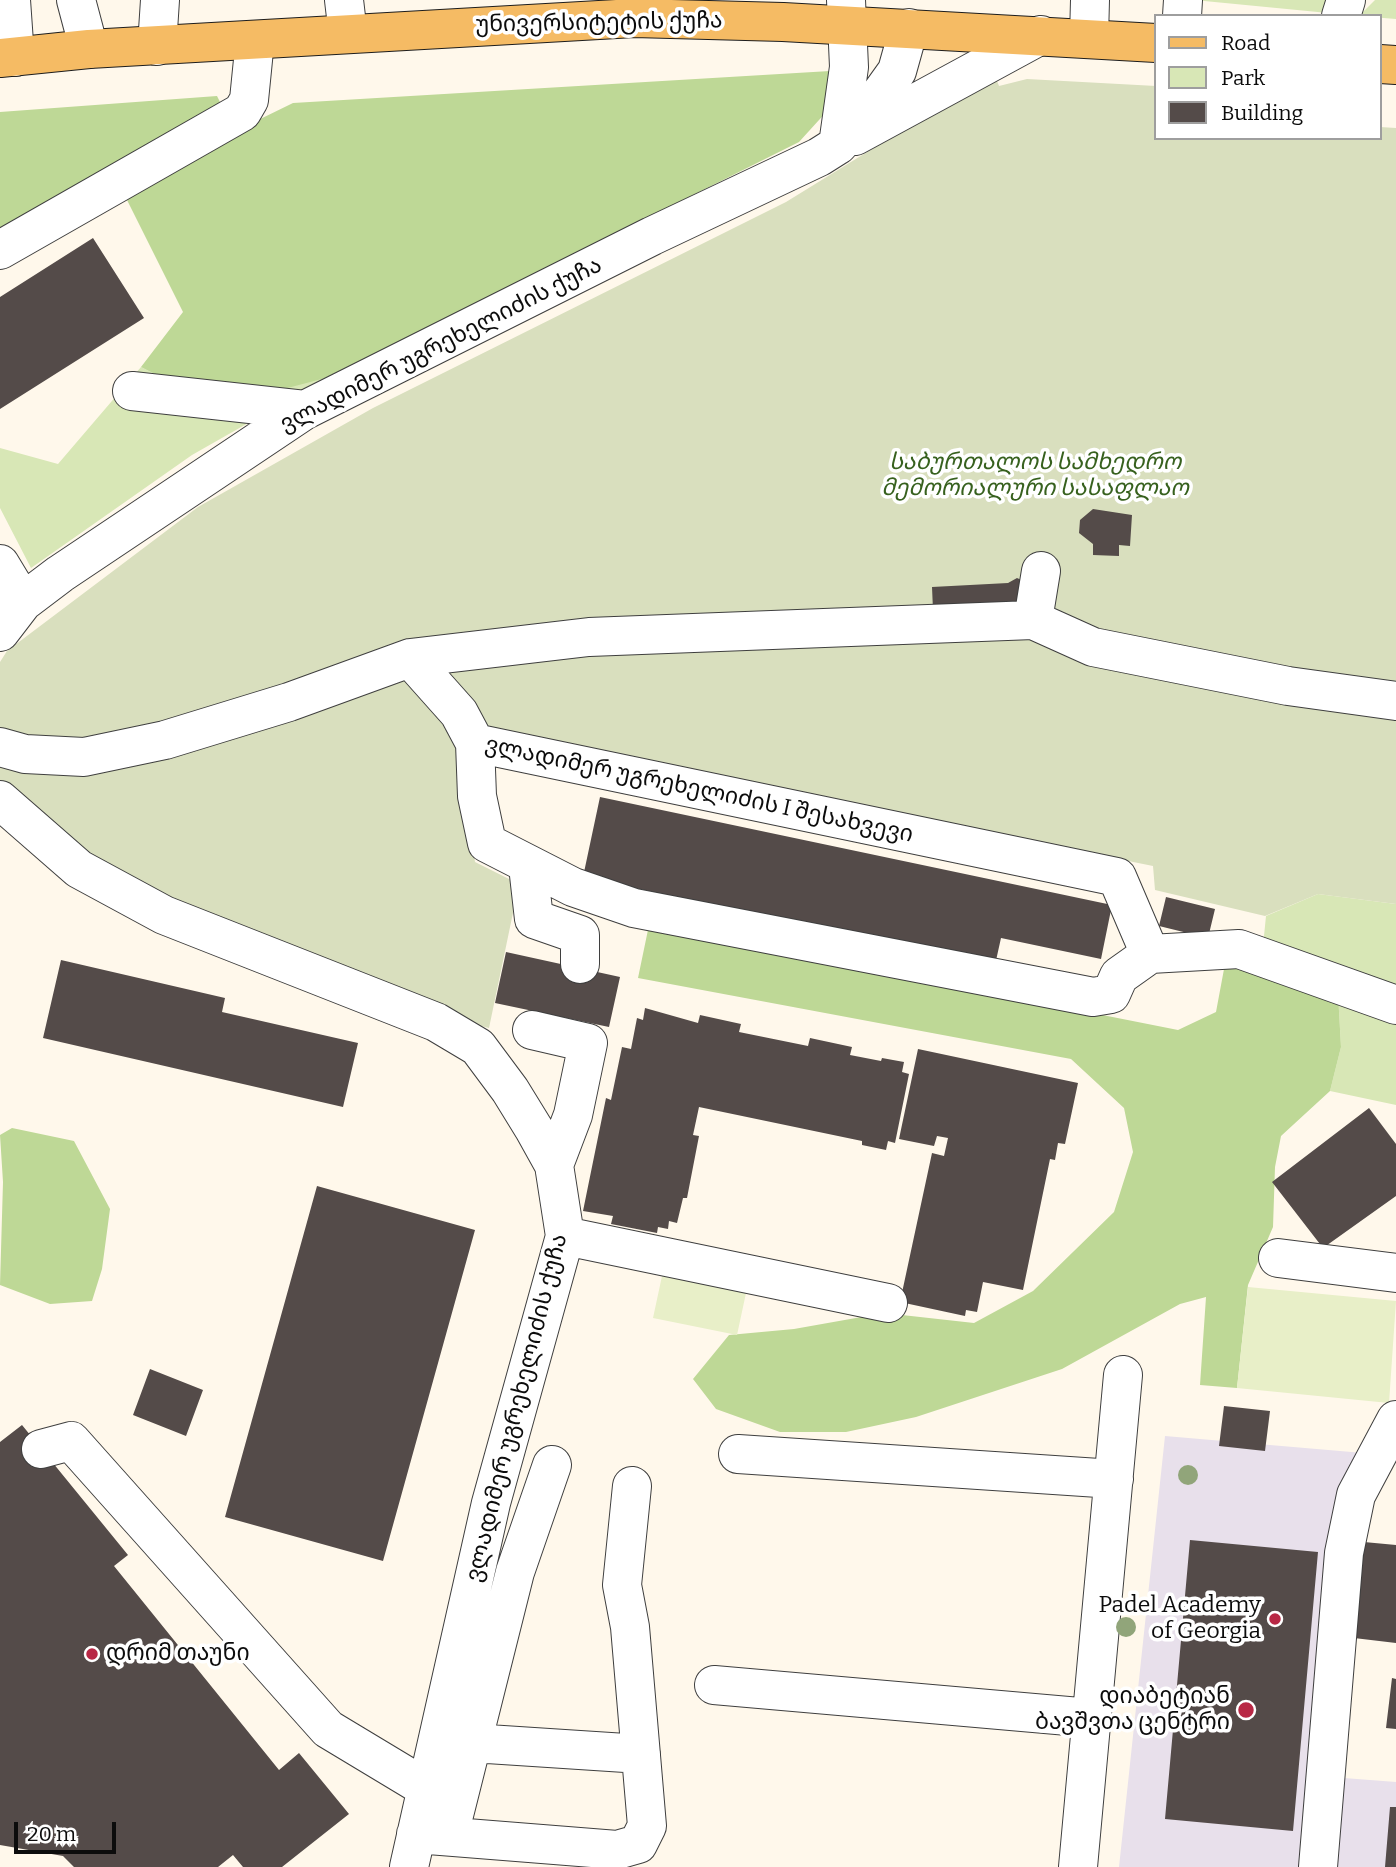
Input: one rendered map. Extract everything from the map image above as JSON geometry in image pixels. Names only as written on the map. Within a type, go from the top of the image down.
[{"type":"main road","name":"უნივერსიტეტის ქუჩა","points":[[7,58],[255,40],[346,17],[493,12],[634,18],[783,11],[846,13],[909,28],[1154,43]]},
{"type":"street","points":[[7,58],[12,0]]},
{"type":"street","points":[[76,0],[89,50]]},
{"type":"street","points":[[157,46],[160,0]]},
{"type":"street","points":[[1089,38],[1090,0]]},
{"type":"street","points":[[838,145],[849,67],[846,13]]},
{"type":"street","name":"ვლადიმერ უგრეხელიძის ქუჩა","points":[[0,632],[23,602],[60,574],[306,410],[652,236],[778,179],[838,145],[864,117],[897,71],[909,28]]},
{"type":"street","points":[[838,145],[1041,35]]},
{"type":"street","points":[[0,250],[242,112],[249,100],[255,40]]},
{"type":"street","points":[[132,391],[306,410]]},
{"type":"street","points":[[0,564],[23,602]]},
{"type":"street","points":[[1033,620],[1041,571]]},
{"type":"street","points":[[0,747],[25,754],[84,757],[165,740],[289,702],[410,659],[589,637],[1033,620],[1093,647],[1288,686],[1396,701]]},
{"type":"street","name":"ვლადიმერ უგრეხელიძის I შესახვევი","points":[[410,659],[458,713],[474,743],[1118,877],[1150,954]]},
{"type":"street","points":[[474,743],[477,796],[487,843],[573,887],[634,908],[1093,997],[1111,994],[1119,976],[1150,954],[1239,949],[1396,1005]]},
{"type":"street","name":"ვლადიმერ უგრეხელიძის ქუჩა","points":[[0,800],[79,869],[164,915],[436,1022],[478,1047],[510,1090],[554,1165],[565,1236],[491,1503],[426,1788],[424,1845]]},
{"type":"street","points":[[528,866],[534,919],[580,935],[580,964]]},
{"type":"street","points":[[533,1030],[588,1043],[573,1115],[554,1165]]},
{"type":"street","points":[[565,1236],[888,1303]]},
{"type":"street","points":[[1278,1258],[1396,1273]]},
{"type":"street","points":[[1078,1867],[1123,1375]]},
{"type":"street","points":[[1318,1867],[1345,1553],[1356,1495],[1396,1420]]},
{"type":"street","points":[[41,1449],[71,1441],[328,1729],[426,1788]]},
{"type":"street","points":[[738,1454],[1114,1479]]},
{"type":"street","points":[[552,1465],[515,1572],[472,1744],[424,1845],[493,1842],[617,1850],[638,1844],[647,1826],[630,1627],[622,1585],[632,1486]]},
{"type":"street","points":[[713,1685],[1091,1718]]},
{"type":"street","points":[[472,1744],[641,1754]]},
{"type":"shaded area","points":[[1165,1436],[1375,1454],[1307,1867],[1119,1867]]},
{"type":"shaded area","points":[[1344,1778],[1396,1782],[1396,1867],[1335,1867]]},
{"type":"green space","points":[[1194,0],[1330,0],[1328,13]]},
{"type":"green space","points":[[1375,0],[1396,0],[1396,19],[1382,18],[1382,14],[1361,14]]},
{"type":"green space","points":[[830,71],[829,109],[799,142],[329,377],[235,402],[184,389],[141,367],[183,312],[125,196],[248,125],[293,103]]},
{"type":"green space","name":"საბურთალოს სამხედრო მემორიალური სასაფლაო","points":[[1027,79],[1154,86],[1154,140],[1382,140],[1382,127],[1396,128],[1396,904],[1318,894],[1265,916],[1155,890],[1153,866],[458,725],[459,756],[475,862],[519,884],[489,1028],[441,1016],[208,924],[65,841],[0,785],[0,662],[7,651],[198,507],[373,408],[786,202],[971,88],[997,81],[999,86]]},
{"type":"green space","points":[[217,96],[221,104],[0,237],[0,112]]},
{"type":"green space","points":[[141,367],[184,389],[329,377],[192,455],[31,568],[0,508],[0,448],[58,464]]},
{"type":"green space","points":[[1318,894],[1396,904],[1396,991],[1263,946],[1266,916]]},
{"type":"green space","points":[[649,925],[1178,1030],[1216,1012],[1227,953],[1338,993],[1341,1047],[1330,1091],[1281,1136],[1275,1167],[1273,1227],[1248,1285],[1237,1388],[1200,1385],[1206,1297],[1180,1304],[1062,1369],[916,1417],[846,1432],[780,1432],[716,1409],[693,1379],[729,1335],[794,1329],[884,1313],[974,1323],[1033,1291],[1114,1212],[1133,1152],[1124,1108],[1071,1059],[638,978]]},
{"type":"green space","points":[[1338,993],[1396,1014],[1396,1105],[1330,1091],[1341,1047]]},
{"type":"green space","points":[[12,1128],[74,1141],[110,1209],[102,1269],[92,1301],[50,1304],[0,1285],[3,1182],[0,1135]]},
{"type":"green space","points":[[662,1276],[746,1293],[737,1335],[653,1318]]},
{"type":"green space","points":[[1248,1287],[1396,1301],[1389,1403],[1237,1388]]},
{"type":"building","points":[[93,238],[144,318],[0,409],[0,297]]},
{"type":"building","points":[[1093,509],[1132,515],[1130,546],[1119,545],[1119,556],[1093,555],[1093,544],[1079,533],[1080,520]]},
{"type":"building","points":[[1017,578],[1028,583],[1028,596],[1009,609],[933,610],[932,587],[1008,583]]},
{"type":"building","points":[[600,797],[1112,905],[1101,959],[1001,938],[995,965],[583,877]]},
{"type":"building","points":[[1166,897],[1215,909],[1208,938],[1159,926]]},
{"type":"building","points":[[506,952],[620,977],[609,1027],[495,1003]]},
{"type":"building","points":[[61,960],[225,998],[222,1012],[358,1043],[343,1107],[43,1038]]},
{"type":"building","points":[[645,1008],[698,1023],[700,1015],[741,1024],[739,1032],[808,1046],[810,1038],[852,1047],[850,1055],[904,1062],[902,1072],[909,1074],[895,1143],[888,1141],[886,1150],[862,1145],[862,1141],[699,1107],[693,1135],[699,1136],[687,1198],[683,1198],[677,1223],[669,1221],[668,1229],[658,1227],[657,1233],[611,1224],[613,1216],[583,1211],[606,1098],[611,1100],[622,1047],[631,1049],[637,1018],[643,1020]]},
{"type":"building","points":[[918,1049],[1078,1083],[1065,1144],[1058,1143],[1055,1160],[1050,1159],[1023,1290],[983,1282],[977,1312],[966,1310],[965,1316],[900,1302],[932,1153],[944,1156],[948,1138],[937,1136],[934,1146],[899,1139]]},
{"type":"building","points":[[1369,1108],[1396,1144],[1396,1196],[1323,1248],[1272,1182]]},
{"type":"building","points":[[317,1186],[475,1230],[383,1561],[225,1517]]},
{"type":"building","points":[[150,1369],[203,1390],[186,1436],[133,1415]]},
{"type":"building","points":[[1224,1406],[1270,1411],[1265,1451],[1219,1446]]},
{"type":"building","name":"დრიმ თაუნი","points":[[22,1425],[128,1555],[114,1566],[279,1770],[299,1753],[349,1814],[282,1867],[243,1867],[233,1855],[218,1867],[74,1867],[63,1856],[0,1845],[0,1442]]},
{"type":"building","points":[[1190,1540],[1318,1552],[1293,1831],[1165,1819]]},
{"type":"building","points":[[1364,1542],[1396,1545],[1396,1643],[1354,1638]]},
{"type":"building","points":[[1392,1678],[1396,1679],[1396,1729],[1386,1728]]},
{"type":"building","points":[[1390,1807],[1396,1807],[1396,1867],[1385,1867]]},
{"type":"place","name":"Padel Academy of Georgia","points":[[1275,1619]]},
{"type":"place","name":"დრიმ თაუნი","points":[[92,1654]]},
{"type":"place","name":"დიაბეტიან ბავშვთა ცენტრი","points":[[1246,1710]]}]
